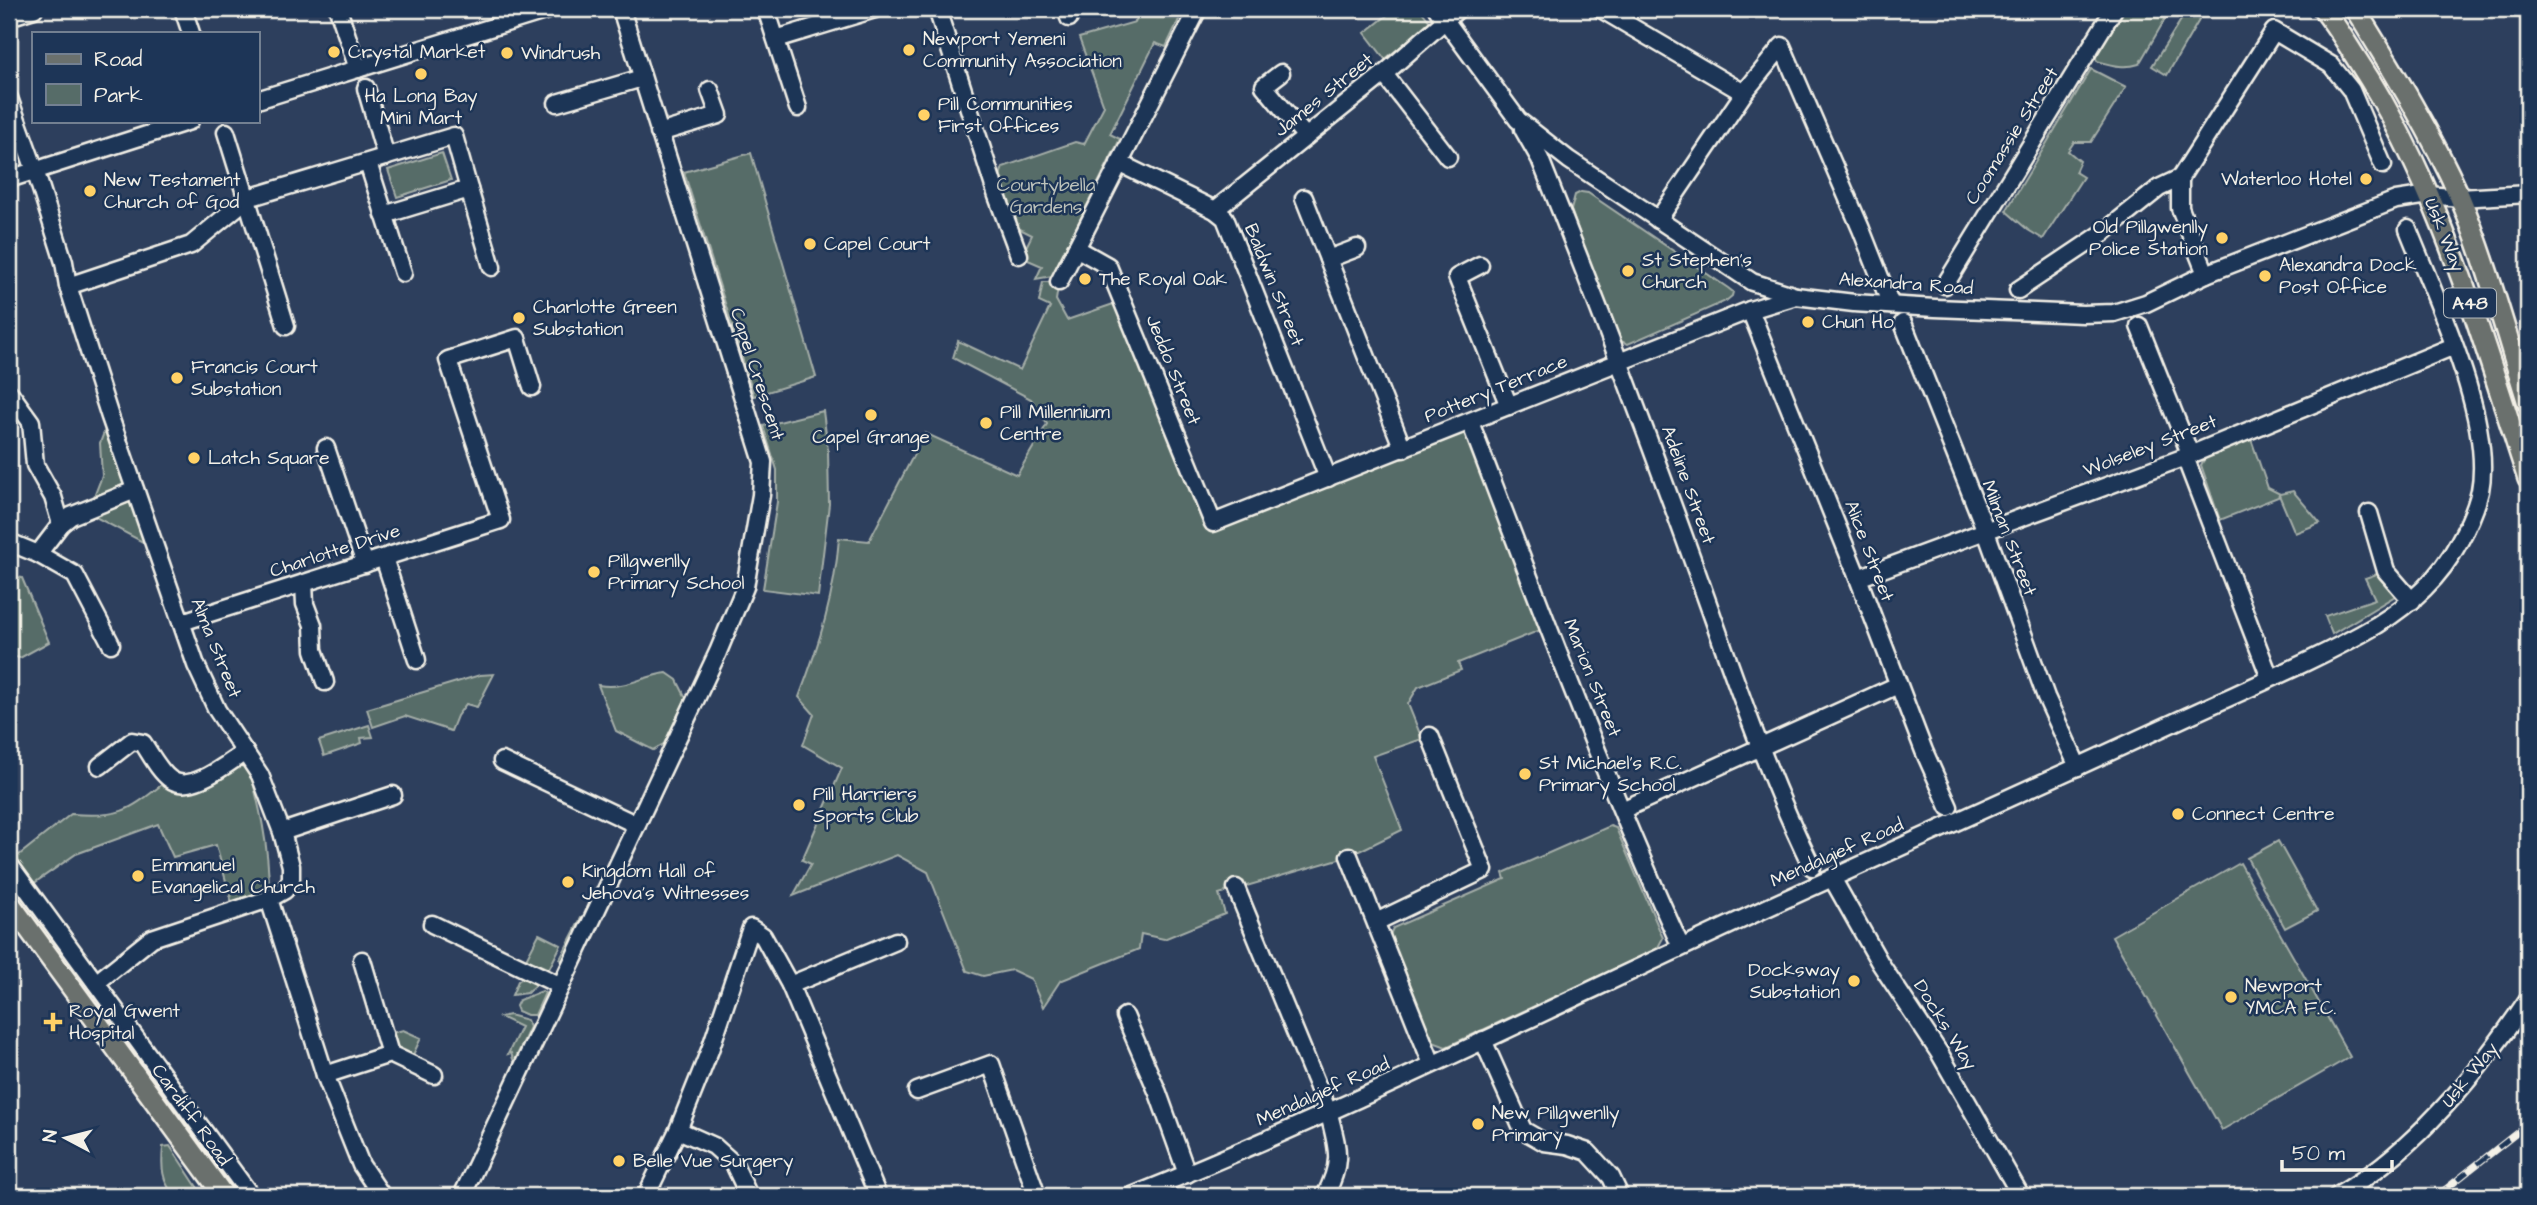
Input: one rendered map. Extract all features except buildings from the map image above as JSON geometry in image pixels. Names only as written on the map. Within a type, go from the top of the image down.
[{"type":"main road","name":"Usk Way","points":[[2323,9],[2382,98],[2429,195],[2463,282],[2528,479]]},
{"type":"main road","name":"Usk Way","points":[[2355,9],[2404,87],[2460,198],[2488,274],[2528,403]]},
{"type":"main road","name":"Cardiff Road","points":[[9,902],[224,1196]]},
{"type":"street","points":[[183,9],[191,32]]},
{"type":"street","points":[[338,9],[358,69]]},
{"type":"street","points":[[259,99],[551,9]]},
{"type":"street","name":"Capel Crescent","points":[[462,1196],[718,652],[745,587],[761,495],[763,462],[621,9]]},
{"type":"street","points":[[766,9],[799,108]]},
{"type":"street","points":[[776,39],[875,9]]},
{"type":"street","points":[[937,9],[1019,255]]},
{"type":"street","points":[[1059,282],[1198,9]]},
{"type":"street","points":[[1601,9],[1744,93]]},
{"type":"street","name":"Coomassie Street","points":[[1945,285],[2114,9]]},
{"type":"street","points":[[9,17],[29,10]]},
{"type":"street","name":"Alexandra Road","points":[[1447,12],[1518,120],[1569,160],[1752,282],[1796,296],[1891,305],[2114,313],[2146,303],[2206,274],[2396,200],[2429,195],[2460,198],[2528,194]]},
{"type":"street","name":"James Street","points":[[1215,210],[1384,74],[1447,12]]},
{"type":"street","points":[[2018,290],[2103,233],[2159,188],[2180,178],[2274,31],[2331,65],[2351,90],[2383,165]]},
{"type":"street","points":[[1658,220],[1744,93],[1782,46],[1891,305]]},
{"type":"street","points":[[1281,73],[1264,86],[1306,136]]},
{"type":"street","points":[[1384,74],[1448,157]]},
{"type":"street","points":[[557,103],[642,78]]},
{"type":"street","points":[[366,88],[386,157]]},
{"type":"street","points":[[659,133],[719,115],[710,90]]},
{"type":"street","name":"Alma Street","points":[[9,98],[35,170],[68,286],[135,490],[196,665],[217,710],[260,775],[282,832],[291,866],[291,879],[285,890],[269,899]]},
{"type":"street","name":"Adeline Street","points":[[1518,120],[1540,159],[1621,362],[1761,749],[1787,817],[1812,867]]},
{"type":"street","points":[[9,178],[187,122]]},
{"type":"street","points":[[226,132],[286,326]]},
{"type":"street","points":[[68,286],[191,246],[248,198],[454,136],[492,267]]},
{"type":"street","points":[[368,163],[403,273]]},
{"type":"street","points":[[1119,163],[1215,210]]},
{"type":"street","points":[[2180,178],[2180,208],[2206,274]]},
{"type":"street","points":[[384,215],[469,189]]},
{"type":"street","points":[[1304,198],[1403,449]]},
{"type":"street","name":"Baldwin Street","points":[[1215,210],[1225,218],[1328,478]]},
{"type":"street","name":"Mendalgief Road","points":[[1132,1196],[1329,1114],[1681,947],[2270,678],[2379,624],[2412,601],[2445,566],[2460,540],[2472,517],[2480,491],[2482,467],[2475,412],[2454,346],[2408,229]]},
{"type":"street","name":"Jeddo Street","points":[[1076,248],[1108,266],[1213,523]]},
{"type":"street","points":[[1328,259],[1357,248]]},
{"type":"street","points":[[1480,265],[1457,277],[1509,406]]},
{"type":"street","name":"Pottery Terrace","points":[[1213,523],[1750,310],[1796,296]]},
{"type":"street","name":"Alice Street","points":[[1750,310],[1898,685],[1950,807]]},
{"type":"street","name":"Milman Street","points":[[1903,323],[2046,697],[2078,767]]},
{"type":"street","points":[[2139,326],[2270,678]]},
{"type":"street","name":"Charlotte Drive","points":[[182,622],[501,520],[448,360],[517,338],[532,387]]},
{"type":"street","name":"Wolseley Street","points":[[1858,578],[2187,455],[2454,346]]},
{"type":"street","points":[[10,393],[31,422],[35,465],[53,497],[61,524]]},
{"type":"street","name":"Marion Street","points":[[1470,422],[1548,627],[1681,947]]},
{"type":"street","points":[[326,448],[365,564]]},
{"type":"street","points":[[38,554],[61,524],[82,510],[135,490]]},
{"type":"street","points":[[2369,513],[2386,570],[2412,601]]},
{"type":"street","points":[[9,541],[75,575],[111,644]]},
{"type":"street","points":[[384,558],[417,660]]},
{"type":"street","points":[[304,583],[306,604],[313,625],[314,650],[325,682]]},
{"type":"street","points":[[1622,810],[1898,685]]},
{"type":"street","points":[[1376,922],[1484,870],[1430,736]]},
{"type":"street","points":[[100,766],[132,741],[138,741],[143,743],[169,779],[184,784],[194,783],[245,752]]},
{"type":"street","points":[[502,761],[637,825]]},
{"type":"street","points":[[282,832],[393,795]]},
{"type":"street","points":[[1349,856],[1432,1064]]},
{"type":"street","name":"Cardiff Road","points":[[9,864],[251,1196]]},
{"type":"street","name":"Docks Way","points":[[1832,878],[1880,962],[1960,1087],[2021,1196]]},
{"type":"street","points":[[1236,888],[1329,1114],[1337,1143],[1338,1159],[1335,1176],[1325,1196]]},
{"type":"street","points":[[96,984],[152,938],[269,899],[326,1075],[361,1165],[382,1196]]},
{"type":"street","points":[[432,923],[561,986]]},
{"type":"street","points":[[646,1196],[678,1130],[710,1050],[751,928],[763,936],[790,985],[878,1196]]},
{"type":"street","points":[[790,985],[896,941]]},
{"type":"street","points":[[362,960],[390,1054]]},
{"type":"street","name":"Usk Way","points":[[2337,1196],[2355,1186],[2400,1149],[2446,1106],[2528,999]]},
{"type":"street","points":[[1125,1016],[1158,1093],[1187,1174]]},
{"type":"street","points":[[1483,1040],[1523,1130],[1544,1142],[1567,1145],[1588,1152],[1611,1177],[1620,1196]]},
{"type":"street","points":[[326,1075],[390,1054],[434,1075]]},
{"type":"street","points":[[917,1091],[991,1064],[1037,1196]]},
{"type":"street","points":[[678,1130],[714,1146],[734,1164],[748,1196]]},
{"type":"green space","name":"Courtybella Gardens","points":[[1141,9],[1184,9],[1166,47],[1155,43],[1110,134],[1120,139],[1052,276],[1036,279],[1042,266],[1021,257],[1032,235],[1018,228],[1007,206],[1000,182],[1003,167],[1075,142],[1084,144],[1104,106],[1079,38],[1135,22]]},
{"type":"green space","points":[[1395,9],[1420,9],[1431,23],[1385,59],[1365,33]]},
{"type":"green space","points":[[2120,9],[2171,9],[2139,64],[2113,65],[2097,61],[2094,54]]},
{"type":"green space","points":[[2188,9],[2205,10],[2167,75],[2152,66]]},
{"type":"green space","points":[[2091,69],[2126,87],[2091,142],[2074,142],[2068,151],[2080,161],[2075,172],[2083,177],[2043,239],[2006,211]]},
{"type":"green space","points":[[442,153],[451,180],[397,197],[388,170]]},
{"type":"green space","points":[[751,153],[816,377],[754,396],[684,172]]},
{"type":"green space","points":[[1588,193],[1728,288],[1733,292],[1732,296],[1628,344],[1618,340],[1571,210],[1575,195]]},
{"type":"green space","points":[[1043,282],[1059,282],[1056,300],[1067,320],[1122,301],[1213,523],[1470,422],[1548,627],[1458,663],[1461,670],[1418,687],[1408,704],[1422,739],[1373,756],[1402,830],[1349,856],[1219,894],[1225,914],[1164,939],[1141,934],[1139,949],[1060,981],[1043,1007],[1031,979],[1012,970],[983,976],[967,971],[928,872],[897,855],[793,896],[811,864],[802,860],[842,768],[803,745],[814,714],[799,697],[825,619],[839,538],[869,541],[925,433],[1017,475],[1047,424],[1031,399],[953,358],[958,341],[1020,370],[1050,307],[1039,302]]},
{"type":"green space","points":[[823,411],[828,450],[829,504],[818,596],[763,589],[777,502],[777,470],[763,426]]},
{"type":"green space","points":[[110,417],[156,549],[82,510],[90,507],[102,476],[100,443]]},
{"type":"green space","points":[[2251,439],[2268,488],[2280,494],[2293,491],[2320,523],[2295,533],[2279,495],[2220,520],[2201,465],[2204,459],[2215,451]]},
{"type":"green space","points":[[2386,571],[2395,596],[2332,634],[2325,616],[2375,599],[2365,578]]},
{"type":"green space","points":[[11,576],[22,578],[49,642],[20,658],[9,656]]},
{"type":"green space","points":[[667,673],[677,680],[686,698],[664,744],[653,750],[616,731],[598,685],[617,686]]},
{"type":"green space","points":[[494,674],[477,707],[466,704],[451,731],[405,716],[373,727],[367,709],[480,675]]},
{"type":"green space","points":[[369,725],[373,737],[361,738],[362,743],[324,756],[319,741]]},
{"type":"green space","points":[[245,752],[263,825],[269,899],[234,910],[216,845],[173,857],[158,824],[76,854],[27,888],[9,863],[71,814],[103,815],[125,810],[169,779],[176,783]]},
{"type":"green space","points":[[1610,826],[1616,828],[1663,938],[1657,949],[1446,1047],[1433,1042],[1389,937],[1393,928],[1505,879],[1503,873]]},
{"type":"green space","points":[[2278,841],[2317,911],[2285,928],[2247,858]]},
{"type":"green space","name":"Newport YMCA F.C.","points":[[2240,863],[2350,1057],[2222,1130],[2112,936]]},
{"type":"green space","points":[[591,914],[567,963],[560,959],[582,916]]},
{"type":"green space","points":[[539,934],[561,945],[549,969],[526,959]]},
{"type":"green space","points":[[531,973],[543,979],[527,993],[512,995],[518,981]]},
{"type":"green space","points":[[542,991],[545,993],[535,1015],[518,1011],[516,1006],[519,1000]]},
{"type":"green space","points":[[509,1015],[527,1020],[530,1027],[514,1062],[511,1053],[508,1054],[521,1027],[500,1017]]},
{"type":"green space","points":[[403,1030],[421,1038],[411,1059],[397,1051],[392,1033]]},
{"type":"green space","points":[[170,1146],[203,1196],[174,1196],[170,1190],[163,1173],[162,1161],[163,1147]]},
{"type":"railway","points":[[2437,1196],[2528,1124]]},
{"type":"place","name":"Newport Yemeni Community Association","points":[[909,50]]},
{"type":"place","name":"Crystal Market","points":[[334,52]]},
{"type":"place","name":"Windrush","points":[[507,53]]},
{"type":"place","name":"Ha Long Bay Mini Mart","points":[[421,74]]},
{"type":"place","name":"Pill Communities First Offices","points":[[924,115]]},
{"type":"place","name":"Waterloo Hotel","points":[[2366,179]]},
{"type":"place","name":"New Testament Church of God","points":[[90,191]]},
{"type":"place","name":"Old Pillgwenlly Police Station","points":[[2222,238]]},
{"type":"place","name":"Capel Court","points":[[810,244]]},
{"type":"place","name":"St Stephen's Church","points":[[1628,271]]},
{"type":"place","name":"Alexandra Dock Post Office","points":[[2265,276]]},
{"type":"place","name":"The Royal Oak","points":[[1085,279]]},
{"type":"place","name":"Charlotte Green Substation","points":[[519,318]]},
{"type":"place","name":"Chun Ho","points":[[1808,322]]},
{"type":"place","name":"Francis Court Substation","points":[[177,378]]},
{"type":"place","name":"Capel Grange","points":[[871,415]]},
{"type":"place","name":"Pill Millennium Centre","points":[[986,423]]},
{"type":"place","name":"Latch Square","points":[[194,458]]},
{"type":"place","name":"Pillgwenlly Primary School","points":[[594,572]]},
{"type":"place","name":"St Michael's R.C. Primary School","points":[[1525,774]]},
{"type":"place","name":"Pill Harriers Sports Club","points":[[799,805]]},
{"type":"place","name":"Connect Centre","points":[[2178,814]]},
{"type":"place","name":"Emmanuel Evangelical Church","points":[[138,876]]},
{"type":"place","name":"Kingdom Hall of Jehova's Witnesses","points":[[568,882]]},
{"type":"place","name":"Docksway Substation","points":[[1854,981]]},
{"type":"place","name":"Newport YMCA F.C.","points":[[2231,997]]},
{"type":"place","name":"Royal Gwent Hospital","points":[[53,1022]]},
{"type":"place","name":"New Pillgwenlly Primary","points":[[1478,1124]]},
{"type":"place","name":"Belle Vue Surgery","points":[[619,1161]]}]
